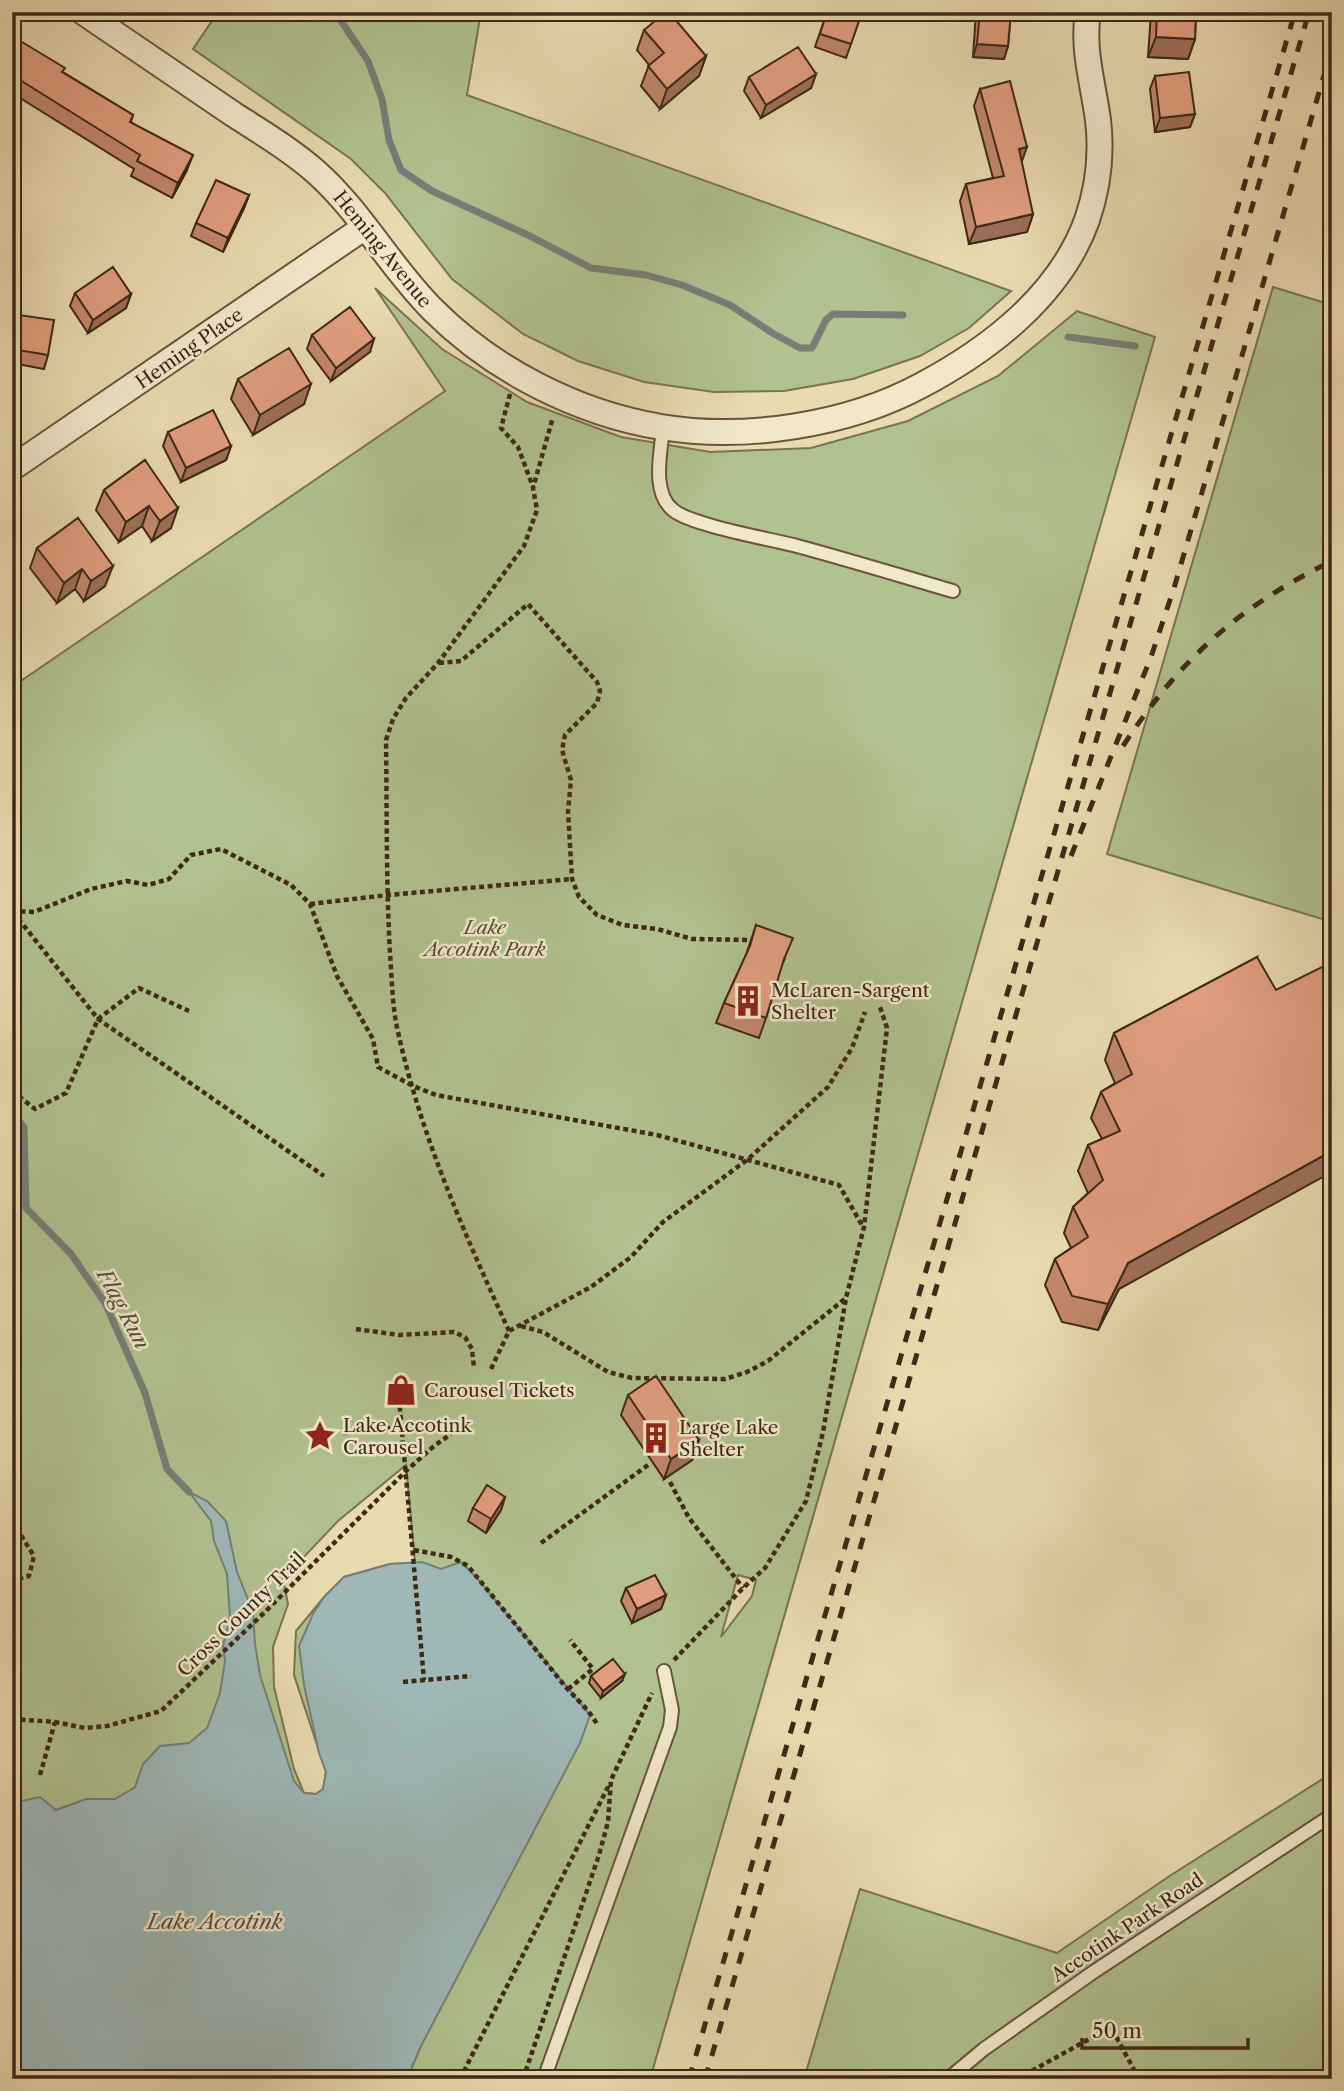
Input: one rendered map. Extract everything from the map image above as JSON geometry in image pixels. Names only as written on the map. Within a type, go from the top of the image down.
[{"type":"street","name":"Heming Avenue","points":[[83,12],[307,163],[341,194],[400,274],[433,311],[481,351],[515,372],[586,407],[663,428],[732,432],[805,425],[874,407],[911,391],[962,362],[996,337],[1035,302],[1071,254],[1086,221],[1096,187],[1099,131],[1086,49],[1088,12]]},
{"type":"street","name":"Heming Place","points":[[12,468],[365,227]]},
{"type":"lane","points":[[663,428],[659,478],[663,496],[672,510],[690,519],[953,591]]},
{"type":"lane","points":[[544,2079],[670,1727],[672,1710],[664,1671]]},
{"type":"lane","name":"Accotink Park Road","points":[[948,2079],[984,2049],[1085,1977],[1332,1815]]},
{"type":"path","points":[[509,1331],[457,1211],[413,1086],[397,1031],[388,895],[386,740],[393,719],[406,698],[438,663],[524,546],[537,510],[533,488],[518,447],[501,428],[515,372]]},
{"type":"path","points":[[533,488],[547,431],[561,396]]},
{"type":"path","points":[[438,663],[461,661],[528,604],[597,682],[600,691],[597,703],[565,735],[562,750],[571,780],[569,811],[572,879],[579,897],[597,915],[623,925],[657,929],[692,939],[755,940]]},
{"type":"path","points":[[13,911],[34,912],[91,889],[127,881],[148,885],[169,878],[191,855],[221,849],[291,885],[310,904],[337,976],[373,1039],[378,1067],[436,1095],[657,1135],[839,1185],[864,1227]]},
{"type":"path","points":[[310,904],[572,879]]},
{"type":"path","points":[[13,911],[98,1019],[324,1176]]},
{"type":"path","points":[[12,1091],[35,1109],[65,1093],[98,1019],[139,988],[189,1010]]},
{"type":"path","points":[[664,1671],[765,1568],[806,1501],[828,1407],[846,1298],[864,1227],[887,1028],[880,1007]]},
{"type":"path","points":[[491,1369],[509,1331],[601,1279],[631,1257],[663,1222],[747,1160],[828,1087],[852,1048],[865,1012]]},
{"type":"path","points":[[520,1326],[543,1332],[608,1372],[620,1376],[725,1379],[768,1361],[846,1298]]},
{"type":"path","points":[[356,1329],[399,1335],[454,1332],[465,1337],[471,1349],[474,1368]]},
{"type":"path","points":[[399,1398],[424,1680]]},
{"type":"path","points":[[343,1433],[429,1424]]},
{"type":"path","name":"Cross County Trail","points":[[12,1720],[55,1722],[85,1727],[107,1726],[161,1711],[406,1471],[451,1434]]},
{"type":"path","points":[[541,1543],[648,1465]]},
{"type":"path","points":[[670,1482],[688,1518],[743,1588]]},
{"type":"path","points":[[12,1521],[34,1556],[29,1576],[12,1581]]},
{"type":"path","points":[[414,1550],[451,1557],[468,1566],[585,1710],[592,1714],[598,1726]]},
{"type":"path","points":[[568,1689],[593,1669],[569,1640]]},
{"type":"path","points":[[403,1682],[471,1676]]},
{"type":"path","points":[[460,2079],[653,1692]]},
{"type":"path","points":[[40,1775],[55,1722]]},
{"type":"path","points":[[523,2079],[599,1855],[608,1822],[611,1780]]},
{"type":"path","points":[[1017,2079],[1111,2027],[1139,2079]]},
{"type":"green space","points":[[218,12],[481,12],[467,95],[1011,291],[969,328],[920,356],[853,379],[784,391],[714,392],[644,382],[578,361],[523,334],[452,279],[385,193],[351,159],[193,49]]},
{"type":"green space","points":[[1273,287],[1332,305],[1332,922],[1107,854]]},
{"type":"green space","name":"Lake Accotink Park","points":[[375,288],[442,349],[527,402],[621,437],[710,452],[811,448],[908,421],[998,376],[1077,311],[1155,337],[650,2079],[12,2079],[12,687],[445,391]],"holes":[[[406,1465],[415,1563],[390,1564],[344,1577],[296,1631],[294,1675],[326,1772],[323,1789],[316,1794],[304,1793],[294,1769],[274,1687],[273,1647],[288,1604],[283,1579],[338,1521]],[[738,1575],[756,1580],[752,1596],[721,1637]]]},
{"type":"green space","points":[[1332,1773],[1332,2079],[804,2079],[860,1889],[1057,1953],[1168,1877]]},
{"type":"water","name":"Lake Accotink","points":[[189,1492],[207,1501],[226,1521],[237,1572],[253,1612],[260,1675],[294,1781],[304,1793],[316,1794],[323,1789],[326,1772],[319,1753],[304,1685],[299,1646],[324,1597],[344,1577],[390,1564],[422,1562],[441,1569],[461,1562],[590,1715],[580,1743],[421,2046],[407,2079],[12,2079],[12,1803],[40,1797],[56,1810],[86,1799],[115,1799],[135,1787],[143,1764],[160,1746],[189,1743],[207,1728],[220,1693],[225,1661],[223,1646],[230,1617],[227,1574],[214,1541],[211,1521]]},
{"type":"building","points":[[669,12],[706,56],[667,89],[648,66],[664,53],[644,30]]},
{"type":"building","points":[[827,12],[862,12],[851,44],[820,34]]},
{"type":"building","points":[[980,12],[1011,12],[1008,46],[977,44]]},
{"type":"building","points":[[1157,12],[1196,12],[1195,39],[1156,37]]},
{"type":"building","points":[[12,36],[65,68],[62,72],[133,115],[130,122],[193,155],[178,183],[137,161],[140,155],[12,75]]},
{"type":"building","points":[[798,47],[816,74],[766,105],[749,77]]},
{"type":"building","points":[[1189,72],[1195,114],[1160,118],[1155,76]]},
{"type":"building","points":[[1010,81],[1027,147],[1019,149],[1033,214],[976,227],[966,184],[1004,176],[980,89]]},
{"type":"building","points":[[216,180],[249,195],[228,238],[196,223]]},
{"type":"building","points":[[113,267],[131,294],[93,320],[75,293]]},
{"type":"building","points":[[350,307],[374,339],[336,368],[312,335]]},
{"type":"building","points":[[12,314],[54,320],[48,355],[12,349]]},
{"type":"building","points":[[289,348],[311,384],[260,415],[238,379]]},
{"type":"building","points":[[213,410],[231,446],[186,468],[168,432]]},
{"type":"building","points":[[145,460],[178,508],[160,521],[149,506],[126,522],[104,490]]},
{"type":"building","points":[[78,518],[113,566],[91,581],[82,569],[64,583],[37,548]]},
{"type":"building","name":"McLaren-Sargent Shelter","points":[[756,925],[793,938],[766,1018],[724,1003],[750,946]]},
{"type":"building","points":[[1257,957],[1276,990],[1332,962],[1332,1151],[1128,1263],[1108,1304],[1072,1296],[1055,1259],[1088,1237],[1073,1207],[1103,1180],[1088,1145],[1120,1131],[1101,1092],[1132,1074],[1114,1033]]},
{"type":"building","points":[[656,1376],[699,1440],[671,1459],[628,1395]]},
{"type":"building","points":[[487,1485],[505,1497],[491,1519],[473,1508]]},
{"type":"building","points":[[655,1575],[666,1595],[637,1609],[626,1588]]},
{"type":"building","points":[[613,1659],[625,1674],[603,1691],[591,1676]]},
{"type":"waterway","points":[[335,12],[368,61],[382,99],[389,140],[401,170],[432,191],[530,236],[591,268],[646,275],[682,285],[730,305],[800,348],[812,348],[826,320],[833,314],[903,315]]},
{"type":"waterway","points":[[1068,337],[1135,346]]},
{"type":"waterway","name":"Flag Run","points":[[12,1113],[24,1127],[26,1208],[71,1254],[105,1303],[145,1393],[167,1469],[189,1492]]},
{"type":"railway","points":[[689,2079],[1295,12]]},
{"type":"railway","points":[[705,2079],[1309,12]]},
{"type":"railway","points":[[1071,856],[1151,657],[1174,588],[1332,48]]},
{"type":"railway","points":[[1123,746],[1166,687],[1214,638],[1268,597],[1332,561]]},
{"type":"place","name":"McLaren-Sargent Shelter","points":[[748,1001]]},
{"type":"place","name":"Carousel Tickets","points":[[401,1390]]},
{"type":"place","name":"Lake Accotink Carousel","points":[[320,1436]]},
{"type":"place","name":"Large Lake Shelter","points":[[656,1438]]}]
